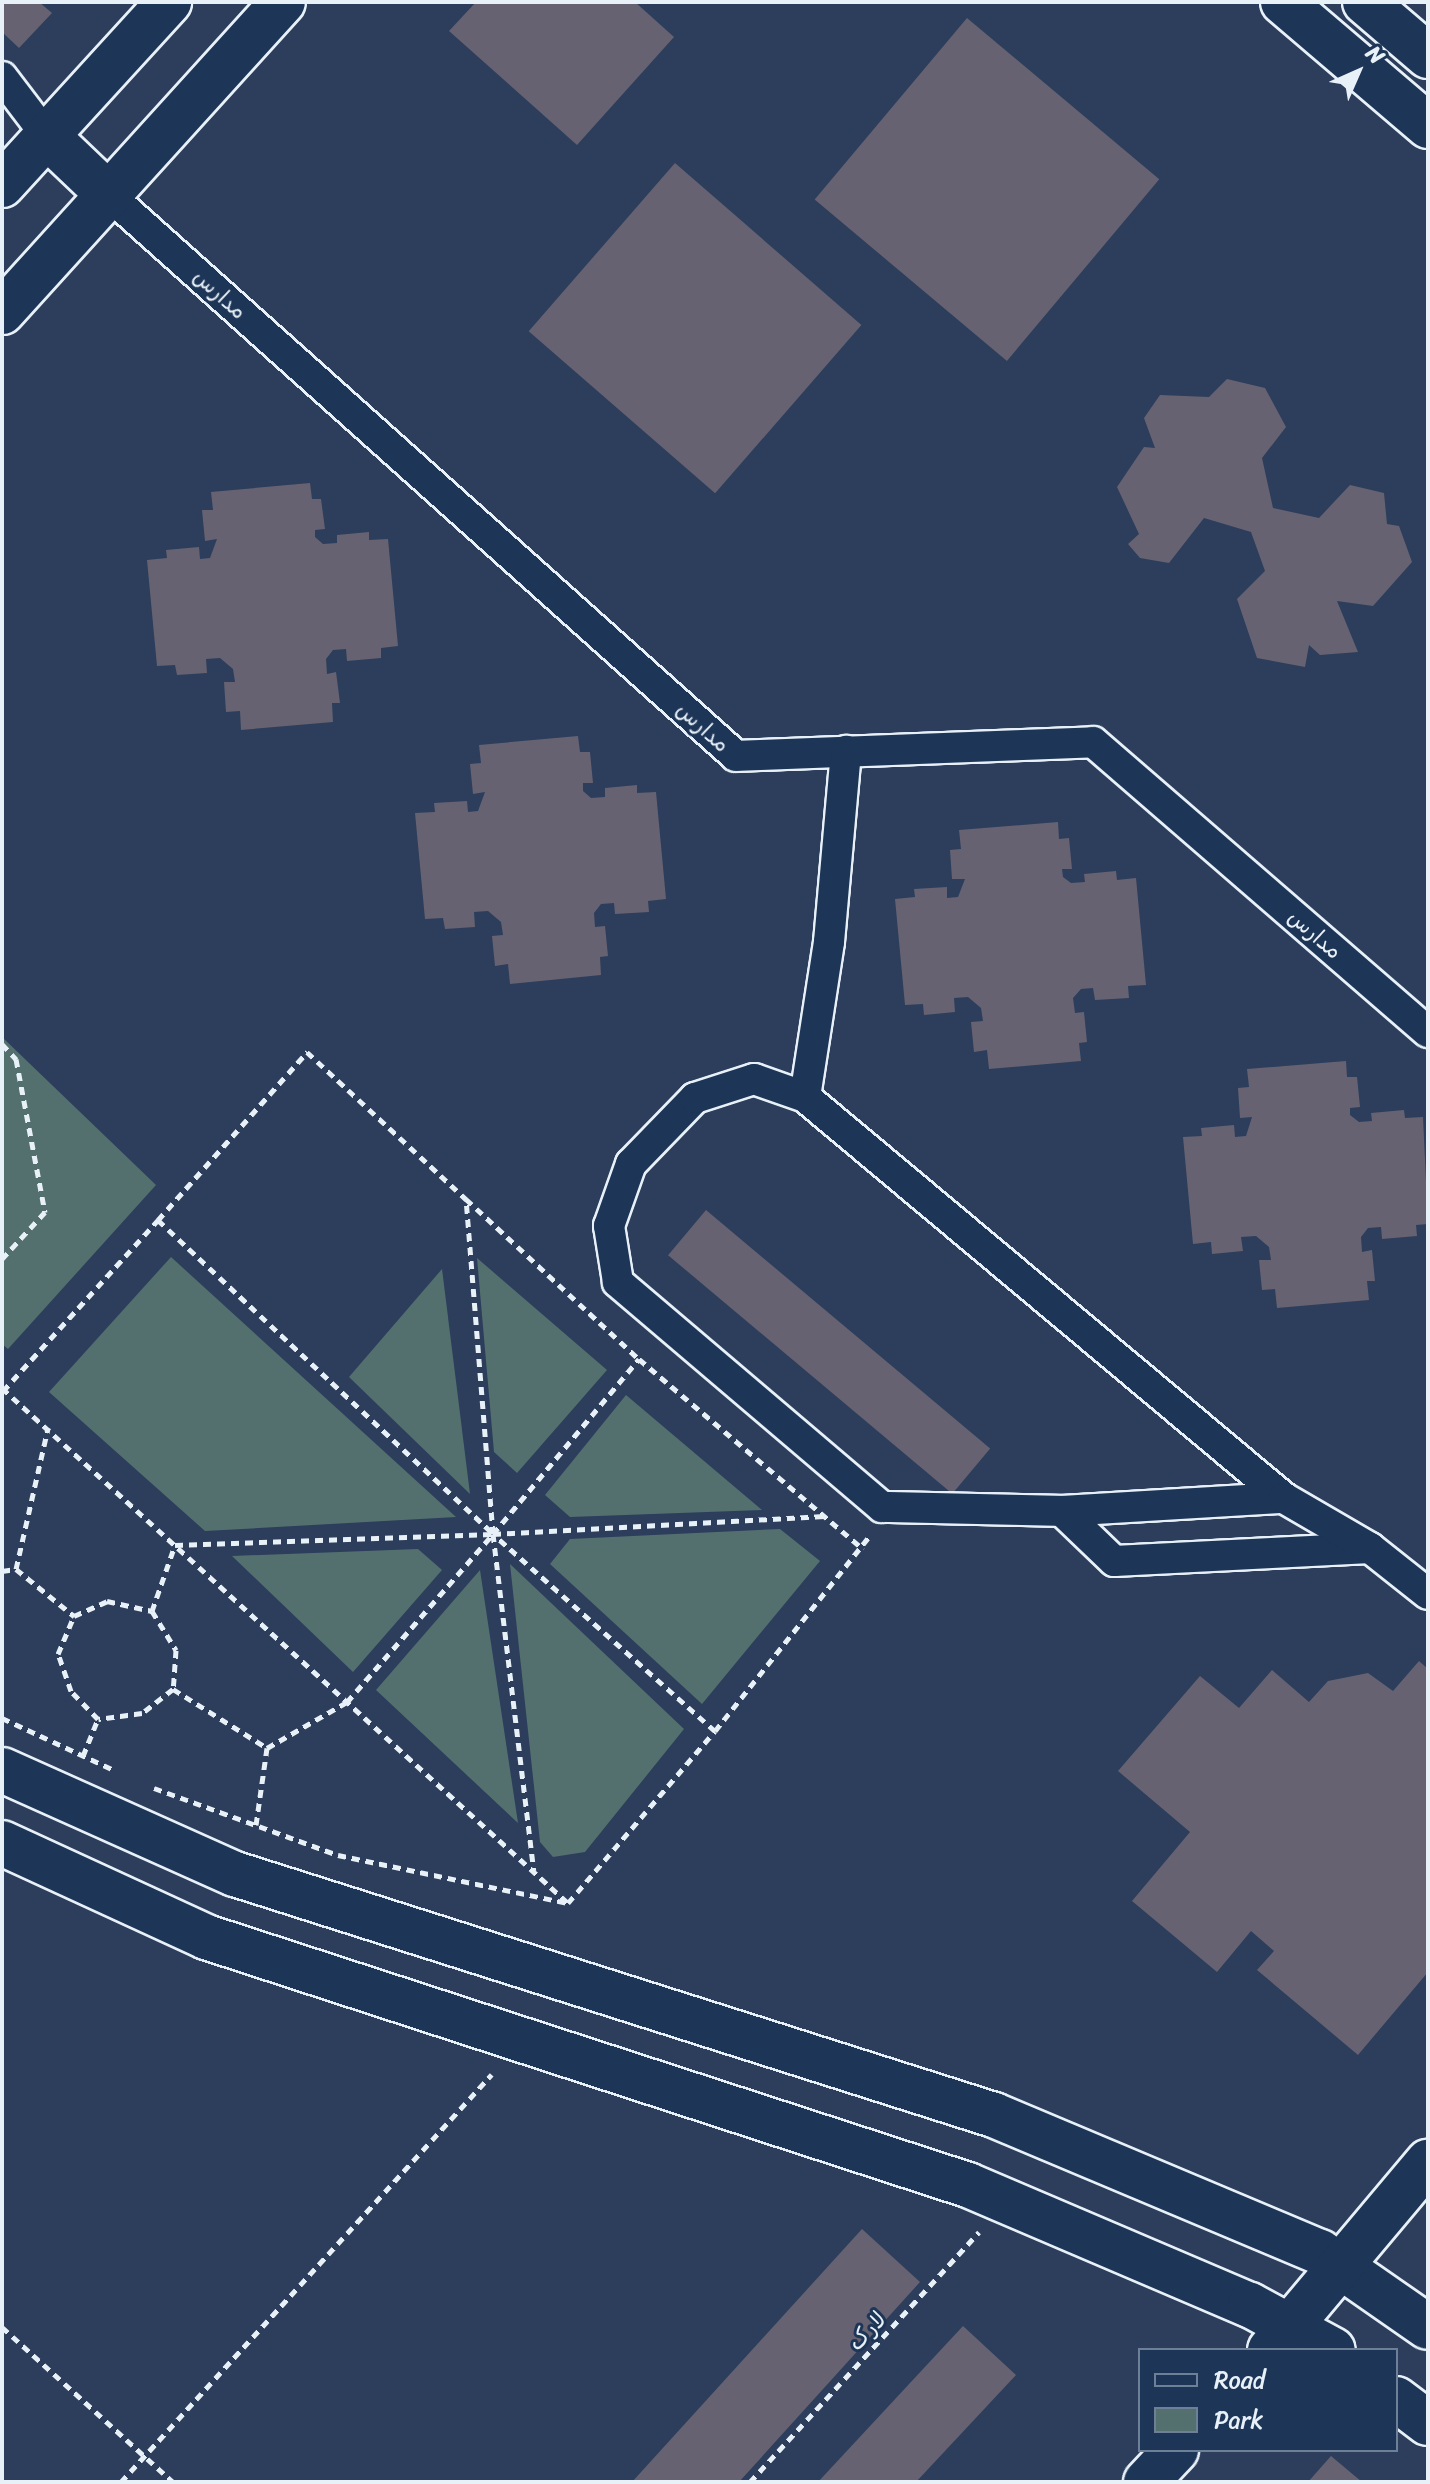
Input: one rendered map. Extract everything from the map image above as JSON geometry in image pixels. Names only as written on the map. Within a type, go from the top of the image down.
[{"type":"street","points":[[2,185],[169,2]]},
{"type":"street","points":[[2,312],[283,2]]},
{"type":"street","points":[[1283,2],[1428,126]]},
{"type":"street","points":[[1365,2],[1428,56]]},
{"type":"street","points":[[2,77],[47,136],[109,195]]},
{"type":"street","name":"مدارس","points":[[109,195],[736,756],[1093,742],[1428,1032]]},
{"type":"street","points":[[805,1097],[829,942],[846,751]]},
{"type":"street","points":[[1284,1498],[1062,1511],[882,1507],[618,1282],[609,1226],[631,1164],[695,1098],[754,1079],[805,1097],[1284,1498],[1370,1548],[1428,1594]]},
{"type":"street","points":[[1062,1511],[1114,1561],[1370,1548]]},
{"type":"street","points":[[2,1770],[235,1874],[994,2115],[1339,2264],[1428,2327]]},
{"type":"street","points":[[2,1843],[206,1937],[1008,2201],[1250,2305],[1281,2339],[1324,2348]]},
{"type":"street","points":[[1281,2339],[1339,2264],[1428,2162]]},
{"type":"street","points":[[1398,2400],[1428,2423]]},
{"type":"street","points":[[1146,2482],[1174,2452]]},
{"type":"path","points":[[2,1044],[16,1059],[45,1212],[2,1259]]},
{"type":"path","points":[[568,1903],[3,1390],[307,1052],[639,1359],[863,1549]]},
{"type":"path","points":[[466,1199],[493,1534],[534,1872]]},
{"type":"path","points":[[158,1220],[493,1534],[715,1731]]},
{"type":"path","points":[[267,1748],[347,1702],[639,1359]]},
{"type":"path","points":[[16,1569],[48,1428]]},
{"type":"path","points":[[568,1903],[715,1731],[863,1549],[882,1507]]},
{"type":"path","points":[[175,1545],[493,1534],[825,1516]]},
{"type":"path","points":[[152,1611],[175,1545]]},
{"type":"path","points":[[2,1571],[16,1569],[74,1616]]},
{"type":"path","points":[[107,1601],[152,1611],[176,1650],[173,1689],[142,1713],[98,1719],[71,1691],[58,1654],[74,1616],[107,1601]]},
{"type":"path","points":[[173,1689],[267,1748]]},
{"type":"path","points":[[2,1718],[122,1774]]},
{"type":"path","points":[[83,1756],[98,1719]]},
{"type":"path","points":[[256,1825],[267,1748]]},
{"type":"path","points":[[148,1786],[338,1855],[568,1903]]},
{"type":"path","points":[[121,2482],[522,2041]]},
{"type":"path","name":"لارک","points":[[750,2482],[1008,2201]]},
{"type":"path","points":[[2,2327],[173,2482]]},
{"type":"green space","points":[[2,1037],[156,1185],[8,1349],[2,1344]]},
{"type":"green space","points":[[171,1257],[456,1517],[205,1531],[49,1392]]},
{"type":"green space","points":[[477,1258],[607,1370],[517,1473],[494,1452]]},
{"type":"green space","points":[[442,1269],[470,1494],[349,1377]]},
{"type":"green space","points":[[626,1395],[762,1510],[570,1517],[545,1495]]},
{"type":"green space","points":[[780,1529],[820,1561],[702,1704],[550,1564],[570,1539]]},
{"type":"green space","points":[[418,1549],[442,1570],[353,1672],[232,1556]]},
{"type":"green space","points":[[510,1564],[684,1729],[585,1852],[553,1857],[540,1842]]},
{"type":"green space","points":[[480,1570],[518,1823],[376,1690]]},
{"type":"building","points":[[2,2],[39,2],[52,13],[19,48],[2,32]]},
{"type":"building","points":[[476,2],[635,2],[674,37],[577,145],[449,31]]},
{"type":"building","points":[[967,18],[1159,179],[1007,361],[815,200]]},
{"type":"building","points":[[675,163],[861,325],[715,493],[529,331]]},
{"type":"building","points":[[1227,379],[1265,388],[1286,427],[1262,458],[1273,508],[1319,518],[1350,485],[1384,493],[1387,524],[1399,526],[1412,562],[1373,606],[1337,601],[1358,652],[1320,655],[1309,645],[1305,667],[1257,658],[1237,599],[1265,571],[1251,532],[1204,518],[1169,563],[1140,558],[1128,544],[1139,534],[1117,487],[1144,447],[1155,448],[1144,418],[1160,395],[1209,397]]},
{"type":"building","points":[[310,483],[312,499],[321,499],[325,529],[315,530],[315,537],[323,544],[337,543],[337,535],[369,532],[369,540],[388,539],[398,646],[381,648],[381,658],[347,661],[346,649],[333,650],[326,659],[327,674],[336,672],[340,703],[332,703],[333,722],[241,730],[240,711],[226,712],[224,682],[235,682],[233,669],[220,658],[206,659],[207,673],[177,675],[175,665],[157,666],[147,560],[167,558],[166,550],[199,547],[200,559],[210,558],[217,539],[205,541],[202,510],[213,510],[211,492]]},
{"type":"building","points":[[578,736],[580,752],[590,752],[593,783],[583,783],[583,791],[591,798],[605,797],[605,788],[637,785],[637,793],[656,792],[666,899],[648,901],[649,912],[615,914],[614,903],[601,904],[594,913],[595,927],[605,926],[608,956],[600,957],[601,975],[510,984],[508,964],[495,966],[492,936],[503,935],[501,922],[488,911],[474,912],[475,927],[445,929],[443,918],[425,919],[415,813],[435,812],[434,803],[467,801],[468,812],[478,811],[485,792],[473,794],[470,764],[481,763],[479,745]]},
{"type":"building","points":[[1058,822],[1059,839],[1069,838],[1072,869],[1062,869],[1063,877],[1071,883],[1085,882],[1084,874],[1116,871],[1117,880],[1136,878],[1146,985],[1128,986],[1129,998],[1095,1000],[1093,988],[1081,989],[1073,998],[1075,1013],[1084,1012],[1087,1042],[1079,1043],[1081,1061],[989,1069],[987,1050],[974,1052],[971,1022],[983,1021],[981,1008],[968,997],[954,998],[955,1012],[924,1015],[923,1004],[905,1005],[895,899],[915,897],[914,889],[947,887],[947,898],[958,897],[965,879],[952,879],[950,850],[961,849],[959,830]]},
{"type":"building","points":[[1346,1061],[1347,1077],[1357,1077],[1360,1107],[1350,1108],[1350,1115],[1359,1122],[1372,1121],[1371,1113],[1404,1110],[1405,1118],[1423,1117],[1428,1224],[1416,1225],[1417,1236],[1382,1239],[1381,1227],[1368,1228],[1361,1237],[1362,1252],[1372,1250],[1375,1281],[1367,1281],[1369,1300],[1277,1308],[1275,1289],[1262,1290],[1259,1260],[1271,1260],[1269,1247],[1256,1236],[1241,1237],[1243,1251],[1212,1254],[1211,1242],[1193,1244],[1183,1137],[1202,1136],[1201,1128],[1234,1125],[1235,1137],[1246,1136],[1252,1117],[1240,1118],[1238,1088],[1249,1087],[1247,1069]]},
{"type":"building","points":[[706,1210],[990,1448],[952,1494],[668,1255]]},
{"type":"building","points":[[1419,1661],[1428,1669],[1428,1972],[1358,2055],[1257,1970],[1274,1951],[1251,1931],[1217,1972],[1132,1901],[1190,1832],[1118,1771],[1200,1676],[1239,1708],[1272,1670],[1309,1702],[1328,1681],[1368,1673],[1393,1691]]},
{"type":"building","points":[[862,2229],[920,2282],[739,2482],[632,2482]]},
{"type":"building","points":[[963,2326],[1016,2375],[916,2482],[818,2482]]},
{"type":"building","points":[[1331,2456],[1362,2482],[1308,2482]]}]
